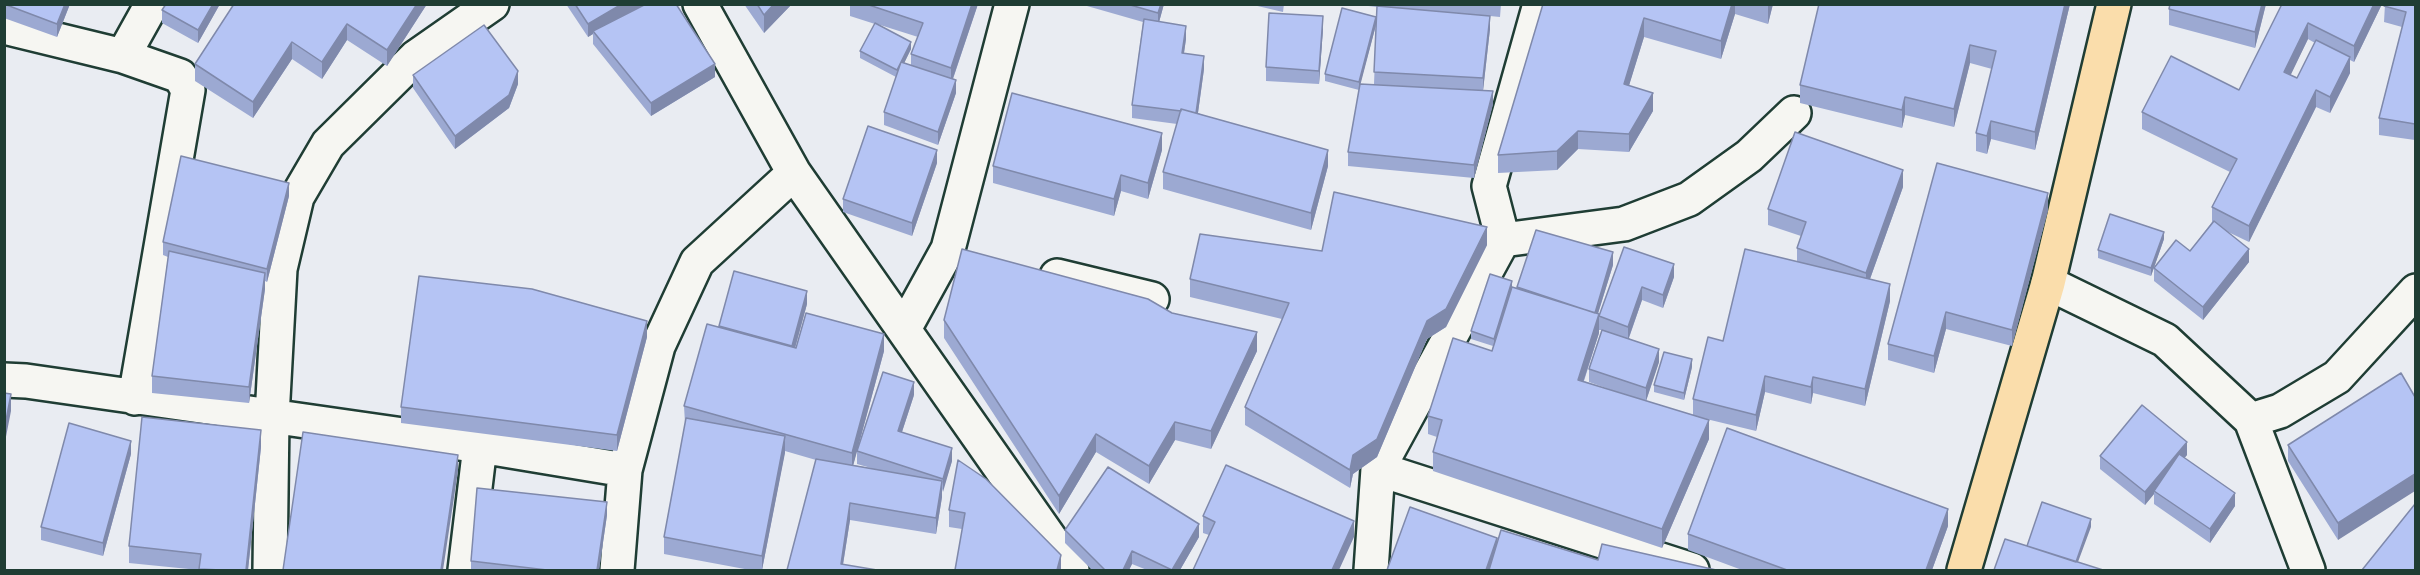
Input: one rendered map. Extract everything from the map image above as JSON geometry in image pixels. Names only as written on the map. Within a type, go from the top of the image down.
[{"type":"main road","points":[[1964,570],[2048,283],[2114,4]]},
{"type":"street","points":[[123,56],[152,4]]},
{"type":"street","points":[[270,570],[272,417],[280,269],[297,197],[328,144],[336,136],[416,57],[492,4]]},
{"type":"street","points":[[700,4],[794,173],[1072,570]]},
{"type":"street","points":[[904,329],[948,249],[1012,4]]},
{"type":"street","points":[[1371,570],[1378,469],[1503,240],[1489,186],[1540,4]]},
{"type":"street","points":[[4,27],[123,56],[180,76],[188,90],[135,398]]},
{"type":"street","points":[[1503,240],[1624,224],[1689,199],[1749,156],[1794,113]]},
{"type":"street","points":[[617,570],[625,470],[658,346],[697,262],[794,173]]},
{"type":"street","points":[[948,249],[982,258]]},
{"type":"street","points":[[1027,268],[1152,299]]},
{"type":"street","points":[[2048,283],[2165,340],[2251,420],[2308,570]]},
{"type":"street","points":[[2251,420],[2280,411],[2337,377],[2415,291]]},
{"type":"street","points":[[4,380],[26,381],[480,446],[625,470]]},
{"type":"street","points":[[465,570],[480,446]]},
{"type":"street","points":[[1378,469],[1692,570]]},
{"type":"building","points":[[4,4],[65,4],[57,24]]},
{"type":"building","points":[[166,4],[213,4],[198,30],[162,10]]},
{"type":"building","points":[[234,4],[417,4],[387,50],[347,24],[322,62],[292,42],[253,102],[195,64]]},
{"type":"building","points":[[575,4],[622,4],[588,24]]},
{"type":"building","points":[[646,4],[676,4],[715,64],[651,103],[593,31]]},
{"type":"building","points":[[757,4],[774,4],[764,15]]},
{"type":"building","points":[[866,4],[972,4],[951,68],[911,54],[923,23]]},
{"type":"building","points":[[1127,4],[1161,4],[1158,13]]},
{"type":"building","points":[[1543,4],[1732,4],[1721,41],[1644,18],[1624,84],[1653,93],[1629,134],[1578,131],[1557,151],[1498,155]]},
{"type":"building","points":[[1819,4],[2065,4],[2035,132],[1991,121],[1987,136],[1976,133],[1996,51],[1970,45],[1954,109],[1905,97],[1902,110],[1800,85]]},
{"type":"building","points":[[2170,4],[2262,4],[2255,32],[2169,9]]},
{"type":"building","points":[[2282,4],[2374,4],[2354,46],[2308,23],[2284,72],[2297,78],[2316,40],[2350,57],[2330,97],[2316,90],[2249,226],[2212,207],[2237,159],[2142,112],[2171,56],[2239,90]]},
{"type":"building","points":[[2385,4],[2415,4],[2415,124],[2379,118],[2406,12],[2384,6]]},
{"type":"building","points":[[1377,6],[1490,16],[1483,78],[1374,72]]},
{"type":"building","points":[[1342,8],[1376,17],[1359,82],[1325,74]]},
{"type":"building","points":[[1269,13],[1323,16],[1319,71],[1266,67]]},
{"type":"building","points":[[1144,19],[1186,26],[1182,53],[1204,56],[1196,113],[1181,109],[1181,111],[1132,105]]},
{"type":"building","points":[[875,23],[911,42],[897,70],[860,51]]},
{"type":"building","points":[[484,25],[518,71],[509,95],[455,136],[413,75]]},
{"type":"building","points":[[901,62],[956,80],[938,132],[884,112]]},
{"type":"building","points":[[1360,84],[1493,91],[1474,165],[1348,152]]},
{"type":"building","points":[[1012,93],[1162,133],[1148,183],[1121,175],[1114,199],[993,166]]},
{"type":"building","points":[[1181,109],[1328,150],[1311,213],[1163,172]]},
{"type":"building","points":[[868,126],[937,150],[912,223],[843,199]]},
{"type":"building","points":[[1795,132],[1903,170],[1866,273],[1797,248],[1806,222],[1768,209]]},
{"type":"building","points":[[181,156],[289,183],[267,269],[163,242]]},
{"type":"building","points":[[1937,163],[2048,193],[2012,330],[1946,312],[1934,356],[1888,344]]},
{"type":"building","points":[[1334,192],[1487,227],[1446,309],[1427,321],[1377,439],[1353,455],[1350,470],[1245,407],[1289,303],[1190,279],[1200,234],[1322,251]]},
{"type":"building","points":[[2110,214],[2164,232],[2151,268],[2098,250]]},
{"type":"building","points":[[2214,221],[2249,249],[2203,307],[2154,268],[2176,240],[2190,251]]},
{"type":"building","points":[[1536,230],[1613,252],[1595,313],[1517,287]]},
{"type":"building","points":[[1624,247],[1674,264],[1663,295],[1642,287],[1628,327],[1599,316]]},
{"type":"building","points":[[962,249],[1148,299],[1172,313],[1257,332],[1211,431],[1175,422],[1149,466],[1096,434],[1059,496],[944,320]]},
{"type":"building","points":[[1745,249],[1890,284],[1865,389],[1813,377],[1811,387],[1765,376],[1756,415],[1693,399],[1708,337],[1723,341]]},
{"type":"building","points":[[169,251],[265,273],[249,387],[152,376]]},
{"type":"building","points":[[734,271],[807,291],[792,346],[719,326]]},
{"type":"building","points":[[1490,274],[1512,281],[1494,339],[1471,331]]},
{"type":"building","points":[[419,276],[532,289],[647,321],[617,435],[401,407]]},
{"type":"building","points":[[1512,287],[1599,314],[1578,380],[1709,420],[1662,529],[1433,452],[1442,420],[1428,416],[1453,338],[1492,351]]},
{"type":"building","points":[[806,313],[884,334],[852,453],[684,406],[707,324],[796,348]]},
{"type":"building","points":[[1602,330],[1659,349],[1646,388],[1589,369]]},
{"type":"building","points":[[1664,352],[1692,359],[1684,393],[1654,385]]},
{"type":"building","points":[[883,372],[914,382],[898,431],[952,448],[943,479],[857,451]]},
{"type":"building","points":[[2401,373],[2415,397],[2415,474],[2338,523],[2288,445]]},
{"type":"building","points":[[4,393],[11,394],[4,431]]},
{"type":"building","points":[[2142,405],[2187,442],[2145,492],[2100,456]]},
{"type":"building","points":[[142,417],[261,430],[246,570],[199,569],[201,554],[129,546]]},
{"type":"building","points":[[686,418],[785,436],[762,556],[664,537]]},
{"type":"building","points":[[69,423],[131,441],[103,543],[41,527]]},
{"type":"building","points":[[1727,428],[1948,509],[1926,570],[1787,570],[1688,534]]},
{"type":"building","points":[[303,432],[458,455],[441,570],[283,570]]},
{"type":"building","points":[[2179,454],[2235,493],[2210,529],[2154,491]]},
{"type":"building","points":[[816,459],[942,481],[936,518],[850,503],[841,564],[877,570],[787,570]]},
{"type":"building","points":[[958,460],[986,479],[1061,555],[1057,570],[955,570],[965,513],[949,510]]},
{"type":"building","points":[[1226,465],[1354,521],[1332,570],[1193,570],[1215,522],[1203,516]]},
{"type":"building","points":[[1108,467],[1199,524],[1172,570],[1132,551],[1123,570],[1105,570],[1065,530]]},
{"type":"building","points":[[477,488],[607,502],[597,570],[547,570],[471,561]]},
{"type":"building","points":[[2042,502],[2091,519],[2076,562],[2027,546]]},
{"type":"building","points":[[2415,504],[2415,570],[2362,570]]},
{"type":"building","points":[[1410,507],[1497,538],[1486,570],[1387,570]]},
{"type":"building","points":[[1501,530],[1598,560],[1602,544],[1716,570],[1489,570]]},
{"type":"building","points":[[2005,539],[2103,570],[1994,570]]}]
